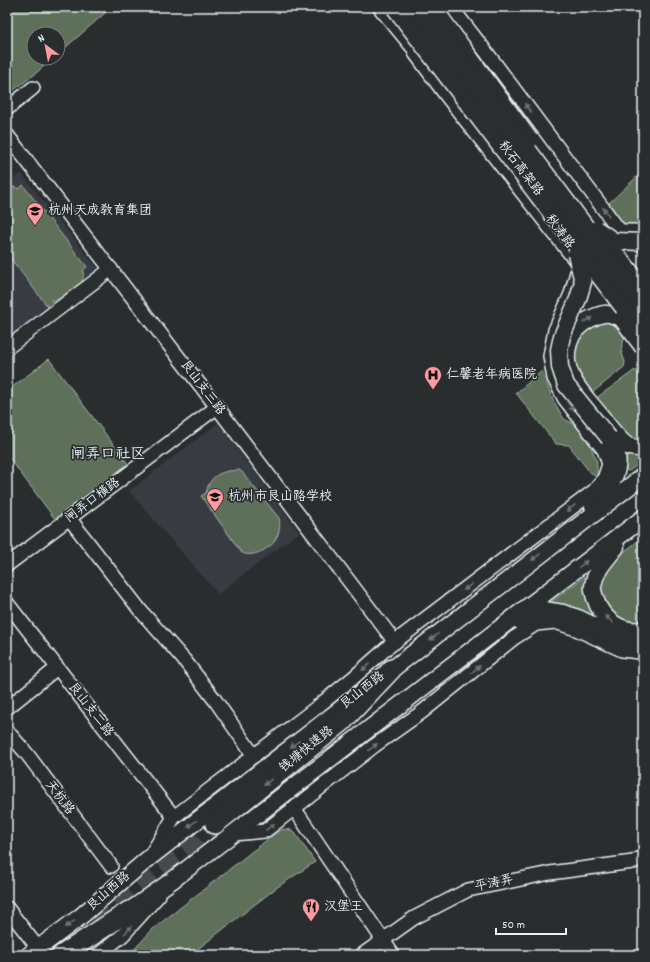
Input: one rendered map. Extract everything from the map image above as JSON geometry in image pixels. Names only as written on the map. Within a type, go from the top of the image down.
[{"type":"highway","name":"秋石高架路","points":[[396,7],[643,330]]},
{"type":"highway","name":"秋石高架路","points":[[417,7],[445,41],[643,306]]},
{"type":"highway","name":"钱塘快速路","points":[[215,824],[342,722],[392,669]]},
{"type":"highway","points":[[62,955],[129,911]]},
{"type":"main road","name":"秋涛路","points":[[381,7],[455,95],[643,347]]},
{"type":"main road","points":[[433,7],[596,229],[643,287]]},
{"type":"main road","points":[[596,229],[614,241],[643,242]]},
{"type":"main road","points":[[567,533],[606,491],[613,480],[618,467],[617,454],[609,438],[566,385],[560,367],[559,350],[562,336],[578,299],[583,282],[577,259]]},
{"type":"main road","points":[[624,320],[612,313],[599,315],[584,322],[571,335],[566,351],[567,366],[573,380],[614,433],[629,447],[643,448]]},
{"type":"main road","name":"艮山西路","points":[[34,952],[80,917],[149,858],[567,533],[643,476]]},
{"type":"main road","points":[[638,522],[597,570],[592,587],[598,606],[610,622],[626,629],[643,629]]},
{"type":"main road","points":[[80,955],[129,911],[233,834],[638,522]]},
{"type":"main road","points":[[497,631],[544,610],[563,613],[578,618],[617,638],[643,638]]},
{"type":"street","points":[[451,7],[620,231],[623,270],[643,296]]},
{"type":"street","points":[[7,109],[33,88]]},
{"type":"street","name":"艮山支三路","points":[[7,135],[11,148],[111,269],[395,642]]},
{"type":"street","points":[[149,858],[174,817],[316,708],[395,642],[594,491],[604,478],[609,464],[604,450],[564,398],[554,378],[550,356],[555,330],[571,294],[577,259],[620,231],[643,232]]},
{"type":"street","points":[[577,259],[618,271],[643,306]]},
{"type":"street","points":[[7,348],[111,269]]},
{"type":"street","points":[[643,330],[638,334],[639,346],[643,356]]},
{"type":"street","name":"闸弄口横路","points":[[7,565],[217,407]]},
{"type":"street","points":[[70,518],[140,610],[215,700],[254,756]]},
{"type":"street","name":"艮山支二路","points":[[7,603],[174,817]]},
{"type":"street","points":[[233,834],[265,831],[374,746],[422,712],[514,638],[536,624],[555,622],[576,629],[622,650],[643,651]]},
{"type":"street","points":[[7,708],[57,668]]},
{"type":"street","name":"天杭路","points":[[7,731],[27,754],[110,866]]},
{"type":"street","points":[[294,808],[393,955]]},
{"type":"street","name":"平涛弄","points":[[362,955],[414,918],[468,890],[550,873],[633,862],[643,857]]},
{"type":"street","points":[[98,955],[123,935],[174,879]]},
{"type":"street","points":[[7,908],[34,952]]},
{"type":"shaded area","name":"杭州天成教育集团","points":[[21,173],[101,273],[7,344],[7,184]]},
{"type":"shaded area","name":"杭州市艮山路学校","points":[[218,423],[299,532],[218,594],[129,491]]},
{"type":"green space","points":[[7,7],[112,7],[66,47],[66,26],[26,26],[26,66],[44,66],[7,95]]},
{"type":"green space","points":[[641,173],[643,173],[643,226],[624,226],[609,203]]},
{"type":"green space","name":"杭州天成教育集团","points":[[23,185],[87,267],[83,270],[82,283],[79,288],[69,296],[51,300],[55,306],[51,311],[7,254],[7,188],[15,187],[19,189]]},
{"type":"green space","points":[[598,321],[615,322],[627,328],[621,350],[625,362],[624,367],[587,397],[574,381],[573,349],[583,331]]},
{"type":"green space","points":[[49,359],[128,464],[55,519],[7,455],[7,391]]},
{"type":"green space","points":[[635,370],[643,380],[643,443],[628,438],[595,399]]},
{"type":"green space","points":[[542,371],[553,400],[564,419],[576,425],[589,442],[597,462],[597,478],[588,470],[569,445],[556,444],[516,393]]},
{"type":"green space","points":[[626,451],[643,456],[643,461],[629,471],[624,469],[623,454]]},
{"type":"green space","points":[[239,470],[280,521],[279,530],[274,542],[263,551],[249,555],[241,552],[201,496],[206,493],[210,482],[218,475],[227,471]]},
{"type":"green space","points":[[643,537],[643,623],[630,624],[612,614],[603,600],[600,583],[605,569],[616,558]]},
{"type":"green space","points":[[584,577],[589,579],[596,617],[591,619],[557,606],[552,601]]},
{"type":"green space","points":[[283,829],[292,830],[295,833],[315,862],[276,888],[190,955],[129,955],[153,929],[277,832]]},
{"type":"tunnel","points":[[45,955],[215,824]]},
{"type":"place","name":"杭州天成教育集团","points":[[35,226]]},
{"type":"place","name":"仁馨老年病医院","points":[[433,390]]},
{"type":"place","name":"杭州市艮山路学校","points":[[215,512]]},
{"type":"place","name":"汉堡王","points":[[311,922]]},
{"type":"district","name":"闸弄口社区","points":[[108,455]]}]
